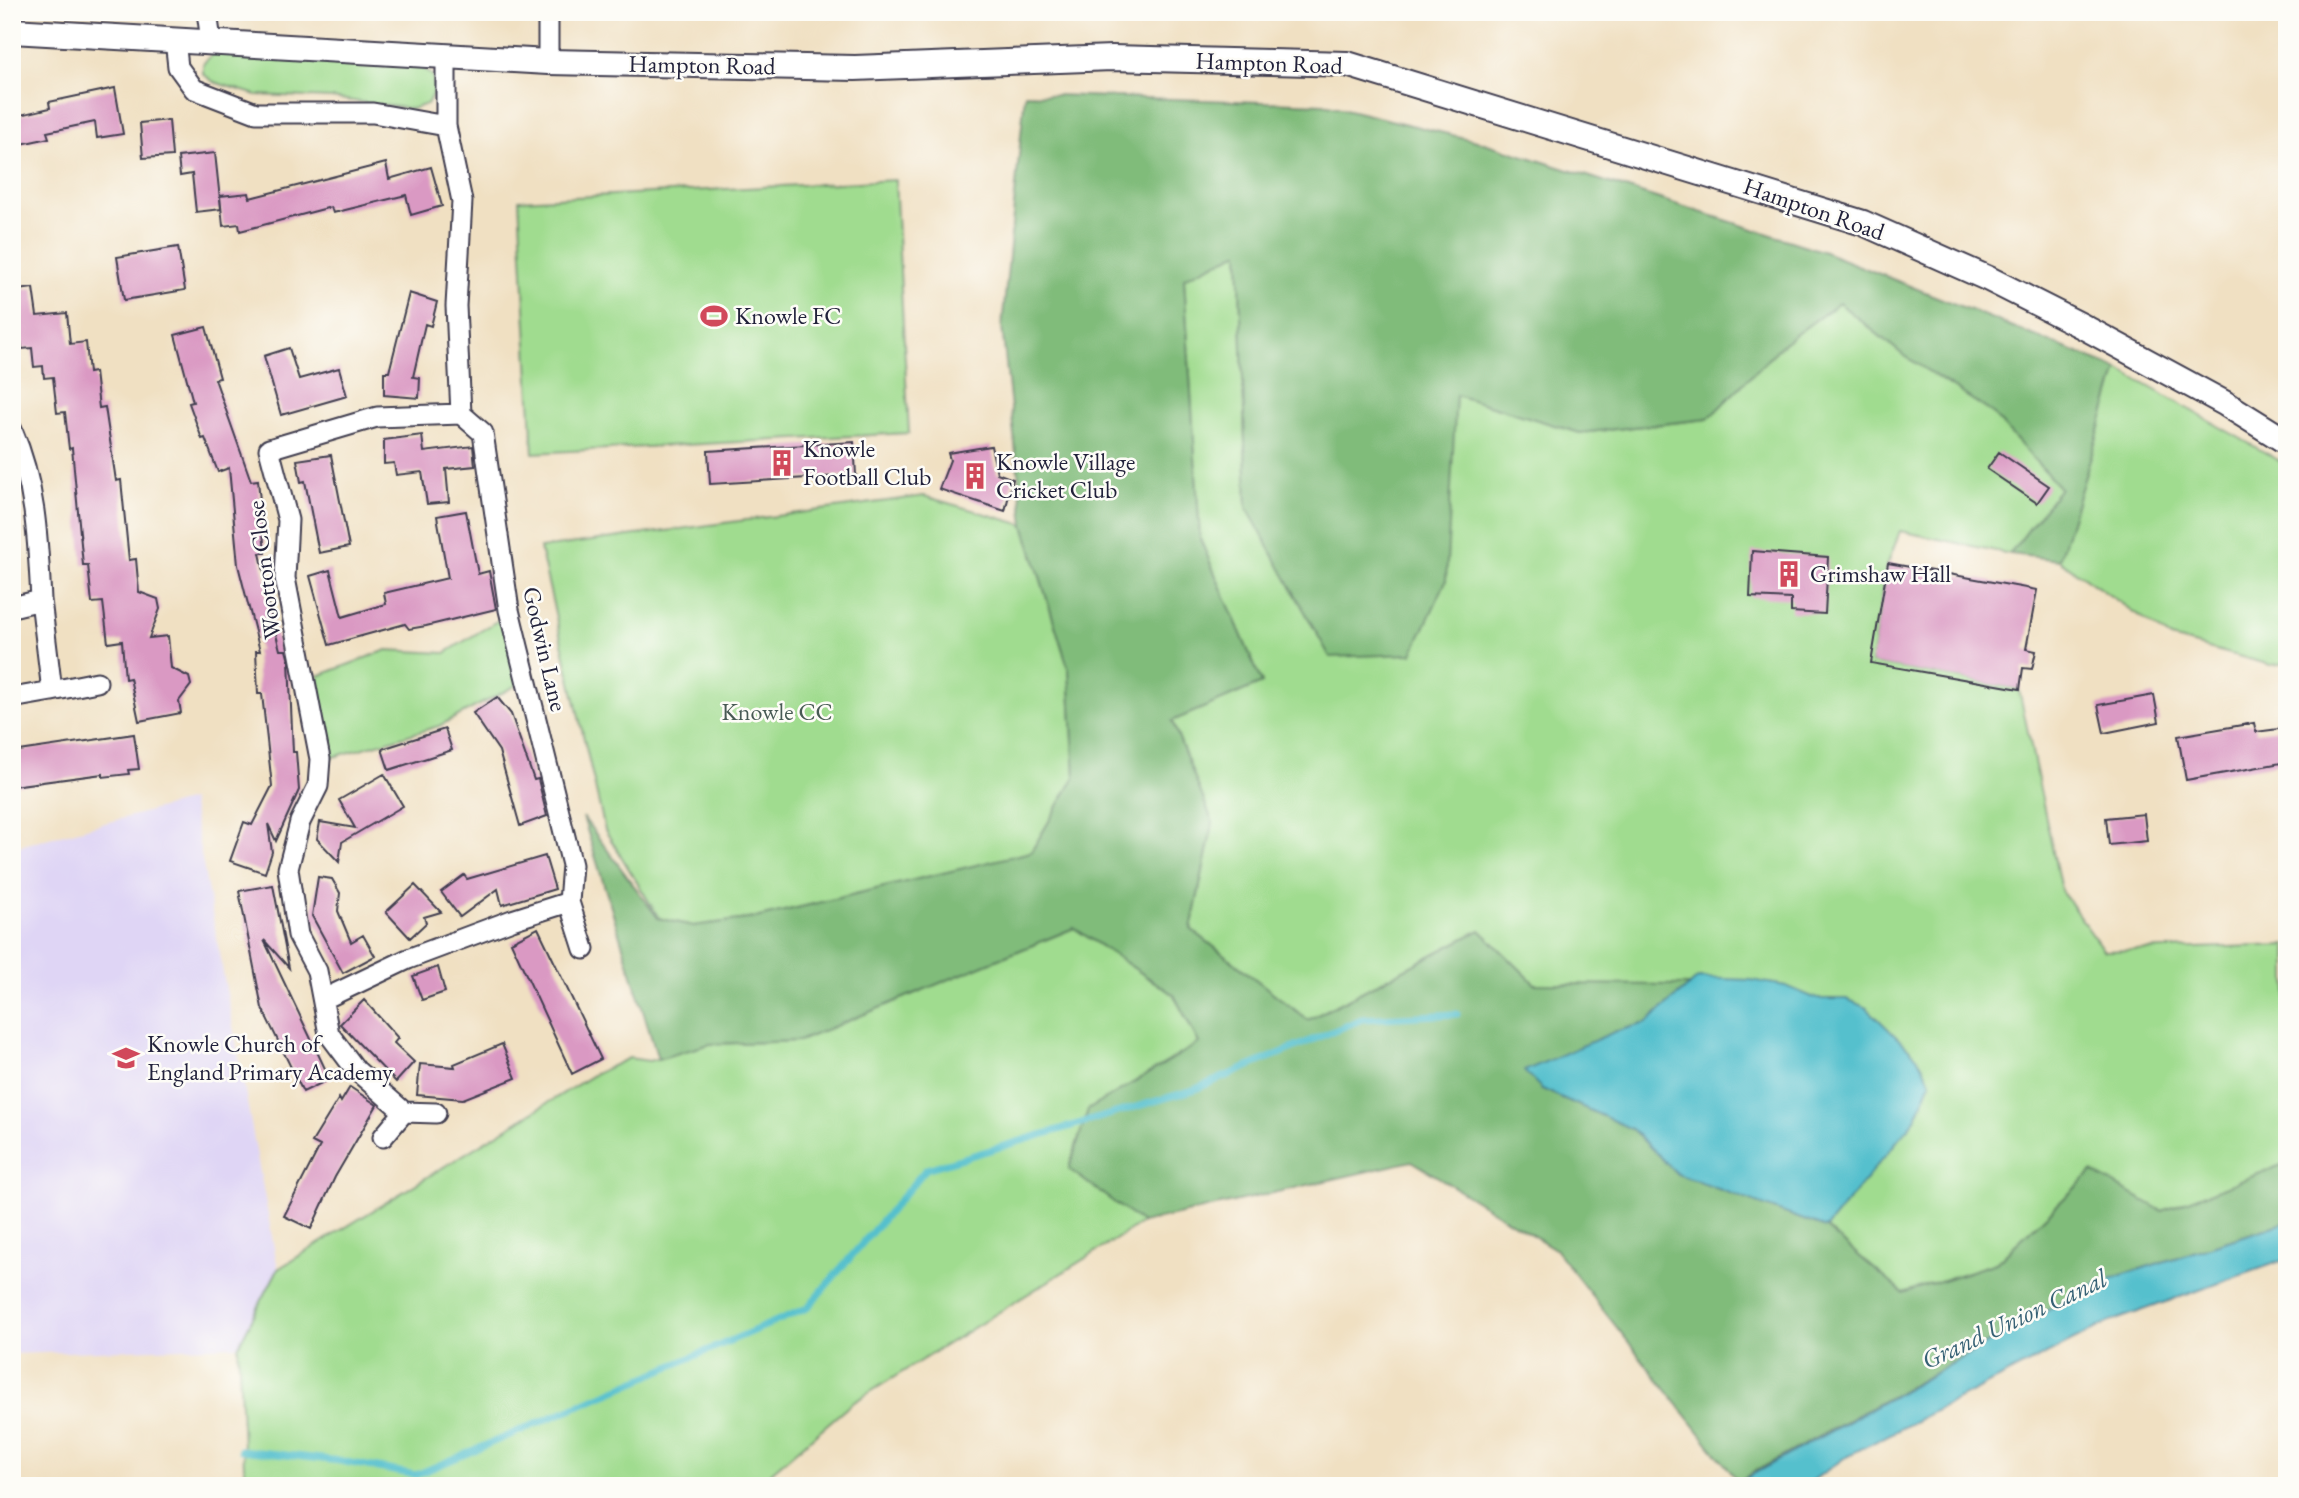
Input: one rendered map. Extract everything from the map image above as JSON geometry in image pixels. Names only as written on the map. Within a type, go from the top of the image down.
[{"type":"street","points":[[206,12],[211,41]]},
{"type":"street","points":[[548,12],[548,62]]},
{"type":"street","name":"Hampton Road","points":[[14,25],[175,40],[548,62],[855,68],[1112,58],[1347,64],[1863,223],[2082,326],[2226,404],[2287,442]]},
{"type":"street","points":[[175,40],[178,67],[194,89],[256,113],[373,113],[446,126]]},
{"type":"street","points":[[446,58],[446,126],[462,201],[456,306],[461,414]]},
{"type":"street","name":"Godwin Lane","points":[[461,414],[483,433],[509,610],[572,865],[569,902],[584,949]]},
{"type":"street","name":"Wootton Close","points":[[404,1112],[356,1070],[329,1034],[317,971],[298,935],[288,869],[300,822],[318,786],[320,759],[285,578],[288,520],[269,449],[377,417],[461,414]]},
{"type":"street","points":[[12,430],[30,480],[34,504],[41,600],[52,691]]},
{"type":"street","points":[[12,607],[41,600]]},
{"type":"street","points":[[12,698],[97,682]]},
{"type":"street","points":[[324,999],[408,959],[569,902]]},
{"type":"street","points":[[383,1138],[404,1112],[436,1113]]},
{"type":"shaded area","name":"Knowle Church of England Primary Academy","points":[[191,800],[278,1269],[238,1346],[12,1354],[12,848]]},
{"type":"green space","points":[[215,51],[417,64],[433,76],[434,91],[427,104],[412,109],[331,98],[256,95],[214,82],[203,74],[203,64]]},
{"type":"green space","points":[[1025,94],[1324,104],[1481,142],[1822,251],[2118,369],[2059,560],[2010,554],[2060,488],[1991,412],[1902,354],[1839,303],[1784,343],[1708,419],[1580,433],[1456,395],[1446,581],[1412,654],[1330,657],[1247,508],[1239,252],[1184,278],[1200,539],[1262,683],[1172,721],[1213,823],[1191,929],[1308,1020],[1480,930],[1535,984],[1690,985],[1646,1023],[1614,1032],[1542,1089],[1632,1129],[1677,1174],[1826,1228],[1903,1293],[1996,1263],[2092,1172],[2162,1211],[2287,1163],[2287,1222],[2097,1283],[1738,1481],[1555,1249],[1412,1161],[1142,1223],[1069,1169],[1088,1110],[1199,1043],[1174,995],[1074,928],[799,1041],[710,1044],[658,1059],[583,817],[658,918],[693,926],[755,918],[1031,852],[1075,777],[1069,670],[1024,525],[1002,327]]},
{"type":"green space","name":"Knowle FC","points":[[895,180],[909,433],[533,453],[519,200]]},
{"type":"green space","points":[[1239,252],[1247,508],[1452,443],[1456,395],[1580,433],[1707,419],[1784,343],[1839,303],[1902,354],[1991,412],[2060,488],[2010,554],[1900,531],[1888,563],[1871,663],[2019,689],[2061,890],[2104,951],[2287,945],[2287,1163],[2162,1211],[2092,1172],[1996,1263],[1903,1293],[1826,1228],[1677,1174],[1689,986],[1535,984],[1480,930],[1308,1020],[1191,929],[1213,823],[1172,721],[1262,683],[1200,539],[1184,278]]},
{"type":"green space","points":[[2118,369],[2287,465],[2287,663],[2271,665],[2171,638],[2059,560]]},
{"type":"green space","name":"Knowle CC","points":[[924,496],[1024,525],[1069,670],[1075,777],[1031,852],[755,918],[693,926],[659,918],[605,830],[540,548]]},
{"type":"green space","points":[[505,616],[521,683],[439,726],[330,758],[318,676],[387,650],[445,653]]},
{"type":"green space","points":[[1074,928],[1174,995],[1199,1043],[1088,1110],[1069,1168],[1142,1223],[851,1404],[755,1486],[245,1486],[238,1346],[278,1269],[593,1075],[629,1058],[649,1061],[710,1044],[799,1041]]},
{"type":"water","points":[[1698,978],[1751,980],[1786,986],[1817,999],[1847,999],[1867,1008],[1918,1058],[1931,1082],[1916,1118],[1826,1228],[1677,1174],[1632,1129],[1542,1089],[1524,1071],[1614,1032],[1646,1023]]},
{"type":"water","points":[[2287,1222],[2287,1259],[2107,1323],[1847,1456],[1805,1486],[1732,1486],[2097,1283]]},
{"type":"building","points":[[115,88],[123,134],[97,138],[95,122],[47,132],[49,138],[12,146],[12,117],[50,108],[49,102]]},
{"type":"building","points":[[169,120],[172,156],[143,158],[140,123]]},
{"type":"building","points":[[215,153],[221,209],[196,212],[192,174],[180,176],[178,157]]},
{"type":"building","points":[[386,163],[389,179],[431,167],[442,206],[411,215],[406,195],[333,213],[331,207],[240,231],[239,224],[223,226],[220,196],[249,193],[250,198]]},
{"type":"building","points":[[178,247],[185,290],[124,300],[117,257]]},
{"type":"building","points":[[33,288],[37,316],[67,313],[70,344],[86,342],[89,373],[95,372],[99,408],[105,407],[116,481],[121,480],[129,560],[136,559],[139,592],[158,599],[160,609],[149,638],[168,636],[171,668],[189,677],[191,685],[179,701],[181,713],[139,721],[130,678],[125,679],[122,641],[108,643],[103,602],[92,603],[88,565],[83,565],[72,448],[69,449],[65,412],[57,413],[53,377],[44,378],[43,366],[34,367],[32,348],[22,349],[18,318],[12,319],[12,291]]},
{"type":"building","points":[[409,293],[437,302],[431,326],[425,324],[413,377],[420,378],[419,398],[384,395],[384,372],[389,372]]},
{"type":"building","points":[[206,327],[220,378],[215,379],[251,481],[258,480],[265,553],[260,553],[268,590],[265,591],[280,650],[286,650],[289,661],[293,752],[296,752],[299,790],[276,841],[268,824],[272,852],[265,873],[230,861],[244,822],[252,825],[272,786],[262,694],[258,694],[256,651],[260,651],[238,565],[229,468],[218,472],[205,438],[202,439],[189,403],[193,402],[175,335]]},
{"type":"building","points":[[289,348],[299,379],[339,368],[347,396],[281,415],[264,356]]},
{"type":"building","points":[[422,435],[424,452],[473,446],[475,466],[446,469],[449,502],[427,504],[422,472],[396,475],[394,463],[384,464],[384,440]]},
{"type":"building","name":"Knowle Football Club","points":[[854,442],[856,475],[710,484],[708,451]]},
{"type":"building","name":"Knowle Village Cricket Club","points":[[991,446],[997,473],[1013,479],[1005,511],[939,489],[950,460],[948,453]]},
{"type":"building","points":[[1999,452],[2049,486],[2037,503],[1987,469]]},
{"type":"building","points":[[331,455],[349,547],[319,553],[305,481],[301,482],[297,460]]},
{"type":"building","points":[[466,511],[478,574],[489,571],[496,609],[409,629],[405,624],[329,645],[310,576],[330,570],[342,617],[386,604],[384,593],[448,578],[437,516]]},
{"type":"building","name":"Grimshaw Hall","points":[[1752,551],[1828,557],[1825,614],[1791,612],[1791,599],[1750,597]]},
{"type":"building","points":[[1888,563],[2037,590],[2026,649],[2036,651],[2032,669],[2023,668],[2020,689],[1871,663]]},
{"type":"building","points":[[2154,695],[2159,722],[2104,733],[2098,705]]},
{"type":"building","points":[[497,697],[511,714],[534,780],[538,779],[547,816],[520,826],[499,751],[473,713]]},
{"type":"building","points":[[2254,723],[2256,732],[2287,728],[2287,762],[2186,780],[2178,736]]},
{"type":"building","points":[[445,729],[452,750],[389,770],[382,749]]},
{"type":"building","points":[[134,734],[139,769],[128,770],[129,774],[103,777],[103,774],[12,786],[12,752]]},
{"type":"building","points":[[384,774],[403,806],[342,842],[339,862],[317,839],[320,822],[355,828],[339,800]]},
{"type":"building","points":[[2144,814],[2147,841],[2109,845],[2106,818]]},
{"type":"building","points":[[545,856],[555,889],[502,905],[498,889],[460,917],[441,892],[464,875],[467,879]]},
{"type":"building","points":[[318,877],[332,879],[340,893],[338,911],[351,942],[363,935],[375,956],[343,973],[312,916]]},
{"type":"building","points":[[273,885],[289,968],[264,940],[330,1079],[303,1092],[262,1008],[239,891]]},
{"type":"building","points":[[415,885],[441,912],[424,917],[426,923],[410,938],[386,912]]},
{"type":"building","points":[[538,928],[601,1059],[572,1074],[511,942]]},
{"type":"building","points":[[438,967],[445,992],[422,1000],[413,976]]},
{"type":"building","points":[[364,1000],[398,1038],[394,1043],[414,1062],[396,1082],[340,1024]]},
{"type":"building","points":[[502,1044],[516,1078],[463,1099],[417,1095],[420,1064],[455,1067],[454,1064]]},
{"type":"building","points":[[350,1087],[377,1105],[335,1177],[311,1229],[284,1216],[320,1146],[312,1142],[339,1098],[341,1102]]},
{"type":"waterway","points":[[241,1450],[340,1461],[416,1475],[807,1308],[926,1169],[1193,1090],[1362,1019],[1457,1014]]},
{"type":"place","name":"Knowle FC","points":[[714,316]]},
{"type":"place","name":"Knowle Football Club","points":[[782,463]]},
{"type":"place","name":"Knowle Village Cricket Club","points":[[975,476]]},
{"type":"place","name":"Grimshaw Hall","points":[[1789,574]]},
{"type":"place","name":"Knowle Church of England Primary Academy","points":[[126,1058]]},
{"type":"water label","name":"Grand Union Canal","points":[[2014,1319]]}]
